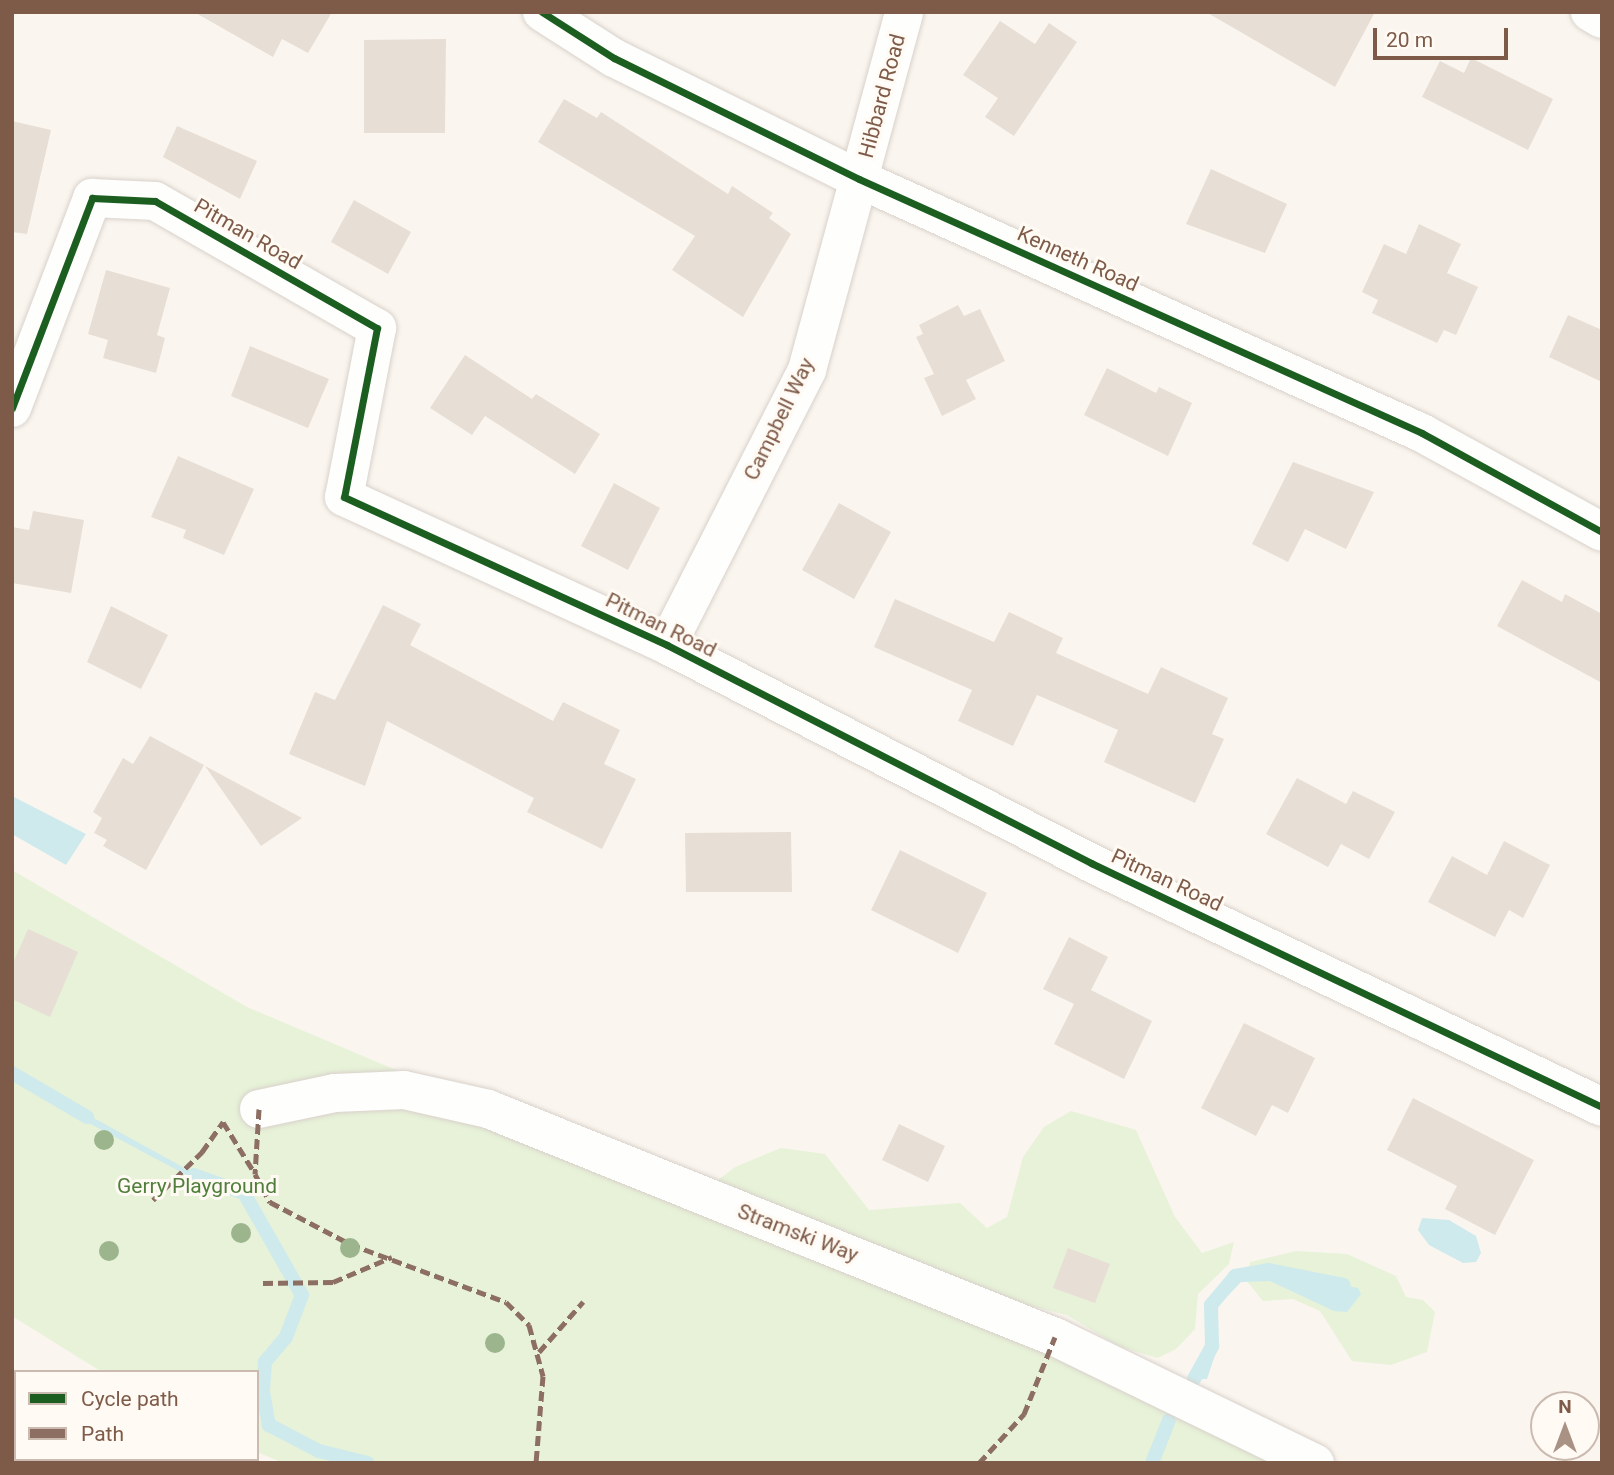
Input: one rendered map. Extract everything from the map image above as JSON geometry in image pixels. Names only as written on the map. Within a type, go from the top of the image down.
[{"type":"street","name":"Kenneth Road","points":[[542,12],[614,58],[859,179],[1422,433],[1602,532]]},
{"type":"street","name":"Hibbard Road","points":[[859,179],[904,12]]},
{"type":"street","points":[[1590,12],[1602,19]]},
{"type":"street","name":"Campbell Way","points":[[667,645],[807,370],[859,179]]},
{"type":"street","name":"Pitman Road","points":[[12,408],[92,198],[155,201],[377,328],[344,497],[667,645],[1091,863],[1602,1107]]},
{"type":"street","name":"Stramski Way","points":[[259,1109],[335,1093],[404,1090],[488,1109],[1067,1342],[1315,1463]]},
{"type":"green space","name":"Gerry Playground","points":[[12,870],[247,1007],[713,1204],[717,1181],[735,1167],[781,1148],[825,1154],[869,1210],[960,1203],[987,1228],[1007,1217],[1023,1157],[1044,1127],[1071,1111],[1136,1130],[1175,1217],[1202,1253],[1234,1242],[1229,1264],[1198,1294],[1195,1329],[1176,1349],[1158,1358],[1120,1347],[1067,1315],[1006,1300],[1312,1463],[283,1463],[259,1453],[259,1370],[99,1370],[12,1316]]},
{"type":"green space","points":[[1296,1251],[1347,1254],[1396,1276],[1406,1297],[1423,1300],[1435,1312],[1427,1352],[1391,1365],[1352,1361],[1320,1311],[1293,1299],[1263,1301],[1246,1280],[1250,1262]]},
{"type":"water","points":[[12,796],[86,834],[66,865],[12,834]]},
{"type":"water","points":[[12,1073],[210,1182],[244,1193],[302,1295],[286,1336],[265,1362],[263,1392],[269,1424],[319,1451],[368,1463],[316,1456],[262,1427],[262,1359],[279,1336],[295,1297],[241,1196],[207,1186],[68,1112],[12,1079]]},
{"type":"water","points":[[1422,1218],[1449,1220],[1476,1236],[1481,1253],[1476,1262],[1463,1263],[1429,1245],[1418,1230]]},
{"type":"water","points":[[1268,1270],[1358,1288],[1361,1294],[1347,1312],[1334,1311],[1270,1281],[1241,1282],[1215,1309],[1217,1349],[1207,1379],[1194,1379],[1212,1346],[1211,1305],[1234,1278]]},
{"type":"building","points":[[194,12],[332,12],[308,53],[282,39],[273,57]]},
{"type":"building","points":[[1206,12],[1375,12],[1335,87]]},
{"type":"building","points":[[1000,21],[1035,44],[1049,23],[1077,42],[1014,136],[985,117],[998,98],[963,75]]},
{"type":"building","points":[[446,39],[445,133],[364,133],[364,40]]},
{"type":"building","points":[[1471,58],[1553,99],[1528,150],[1422,97],[1440,61],[1464,73]]},
{"type":"building","points":[[564,99],[597,118],[601,112],[728,194],[732,186],[773,213],[769,218],[791,234],[743,317],[672,270],[695,236],[538,142]]},
{"type":"building","points":[[12,121],[51,130],[27,234],[12,232]]},
{"type":"building","points":[[177,126],[257,161],[240,199],[163,157]]},
{"type":"building","points":[[1211,169],[1287,204],[1265,253],[1186,224]]},
{"type":"building","points":[[354,200],[411,232],[388,274],[331,242]]},
{"type":"building","points":[[1419,224],[1461,244],[1447,273],[1478,287],[1456,335],[1444,330],[1437,343],[1372,313],[1378,300],[1362,292],[1384,244],[1406,254]]},
{"type":"building","points":[[106,270],[170,288],[157,335],[165,338],[156,373],[103,358],[108,340],[88,334]]},
{"type":"building","points":[[958,305],[964,316],[980,309],[1005,361],[966,380],[976,399],[942,416],[924,378],[934,374],[916,337],[923,334],[919,325]]},
{"type":"building","points":[[1568,315],[1602,330],[1602,382],[1549,357]]},
{"type":"building","points":[[250,346],[329,379],[308,428],[231,396]]},
{"type":"building","points":[[465,355],[532,399],[536,394],[600,434],[575,474],[485,416],[472,435],[430,408]]},
{"type":"building","points":[[1107,368],[1156,393],[1159,387],[1192,403],[1168,456],[1084,415]]},
{"type":"building","points":[[178,456],[254,489],[224,555],[183,538],[186,530],[151,517]]},
{"type":"building","points":[[1293,462],[1374,492],[1346,549],[1305,529],[1288,562],[1252,544]]},
{"type":"building","points":[[614,483],[660,508],[628,570],[581,546]]},
{"type":"building","points":[[839,503],[891,532],[854,599],[802,570]]},
{"type":"building","points":[[33,511],[84,520],[71,593],[12,583],[12,527],[29,530]]},
{"type":"building","points":[[1522,580],[1562,602],[1565,594],[1602,614],[1602,683],[1497,626]]},
{"type":"building","points":[[895,599],[994,642],[1009,612],[1063,638],[1056,653],[1148,694],[1161,667],[1228,698],[1212,734],[1224,739],[1195,803],[1104,762],[1118,730],[1037,695],[1013,746],[958,721],[972,690],[874,647]]},
{"type":"building","points":[[383,605],[421,624],[410,645],[553,721],[563,702],[620,730],[604,764],[636,779],[602,849],[527,812],[534,798],[387,721],[365,786],[289,754],[315,692],[335,700]]},
{"type":"building","points":[[111,606],[168,635],[141,689],[87,662]]},
{"type":"building","points":[[150,736],[204,765],[146,870],[103,846],[107,840],[94,833],[102,818],[93,812],[123,758],[133,764]]},
{"type":"building","points":[[205,766],[302,818],[261,846]]},
{"type":"building","points":[[1297,778],[1346,804],[1353,791],[1395,812],[1369,859],[1341,844],[1328,867],[1266,834]]},
{"type":"building","points":[[791,832],[792,892],[686,892],[685,833]]},
{"type":"building","points":[[1504,841],[1550,865],[1523,918],[1509,910],[1495,937],[1428,902],[1452,856],[1487,875]]},
{"type":"building","points":[[900,850],[987,893],[958,953],[871,910]]},
{"type":"building","points":[[28,929],[78,952],[50,1017],[12,999],[12,966]]},
{"type":"building","points":[[1069,937],[1108,957],[1091,990],[1152,1021],[1124,1079],[1054,1044],[1074,1004],[1043,989]]},
{"type":"building","points":[[1244,1023],[1315,1058],[1288,1113],[1272,1105],[1256,1136],[1201,1108]]},
{"type":"building","points":[[1413,1098],[1534,1160],[1495,1235],[1445,1209],[1457,1186],[1387,1150]]},
{"type":"building","points":[[899,1124],[945,1146],[928,1182],[882,1160]]},
{"type":"building","points":[[1068,1248],[1110,1264],[1095,1303],[1053,1288]]},
{"type":"waterway","points":[[12,1073],[87,1117]]},
{"type":"waterway","points":[[194,1175],[244,1193],[302,1295],[286,1337],[265,1362],[263,1392],[269,1425],[319,1451],[368,1463]]},
{"type":"waterway","points":[[1194,1379],[1212,1346],[1211,1305],[1235,1276],[1268,1270],[1344,1285]]},
{"type":"waterway","points":[[1152,1463],[1169,1420]]},
{"type":"marked path","points":[[259,1109],[255,1174],[270,1202],[350,1244],[506,1302],[529,1325],[543,1376],[536,1463]]},
{"type":"marked path","points":[[153,1200],[202,1152],[223,1122],[254,1172]]},
{"type":"marked path","points":[[263,1283],[333,1282],[392,1257]]},
{"type":"marked path","points":[[539,1352],[583,1302]]},
{"type":"marked path","points":[[979,1463],[1024,1414],[1055,1337]]},
{"type":"cycle path","points":[[542,12],[614,58],[859,179],[1422,433],[1602,532]]},
{"type":"cycle path","points":[[12,408],[92,198],[155,201],[377,328],[344,497],[667,645],[1091,863],[1602,1107]]}]
